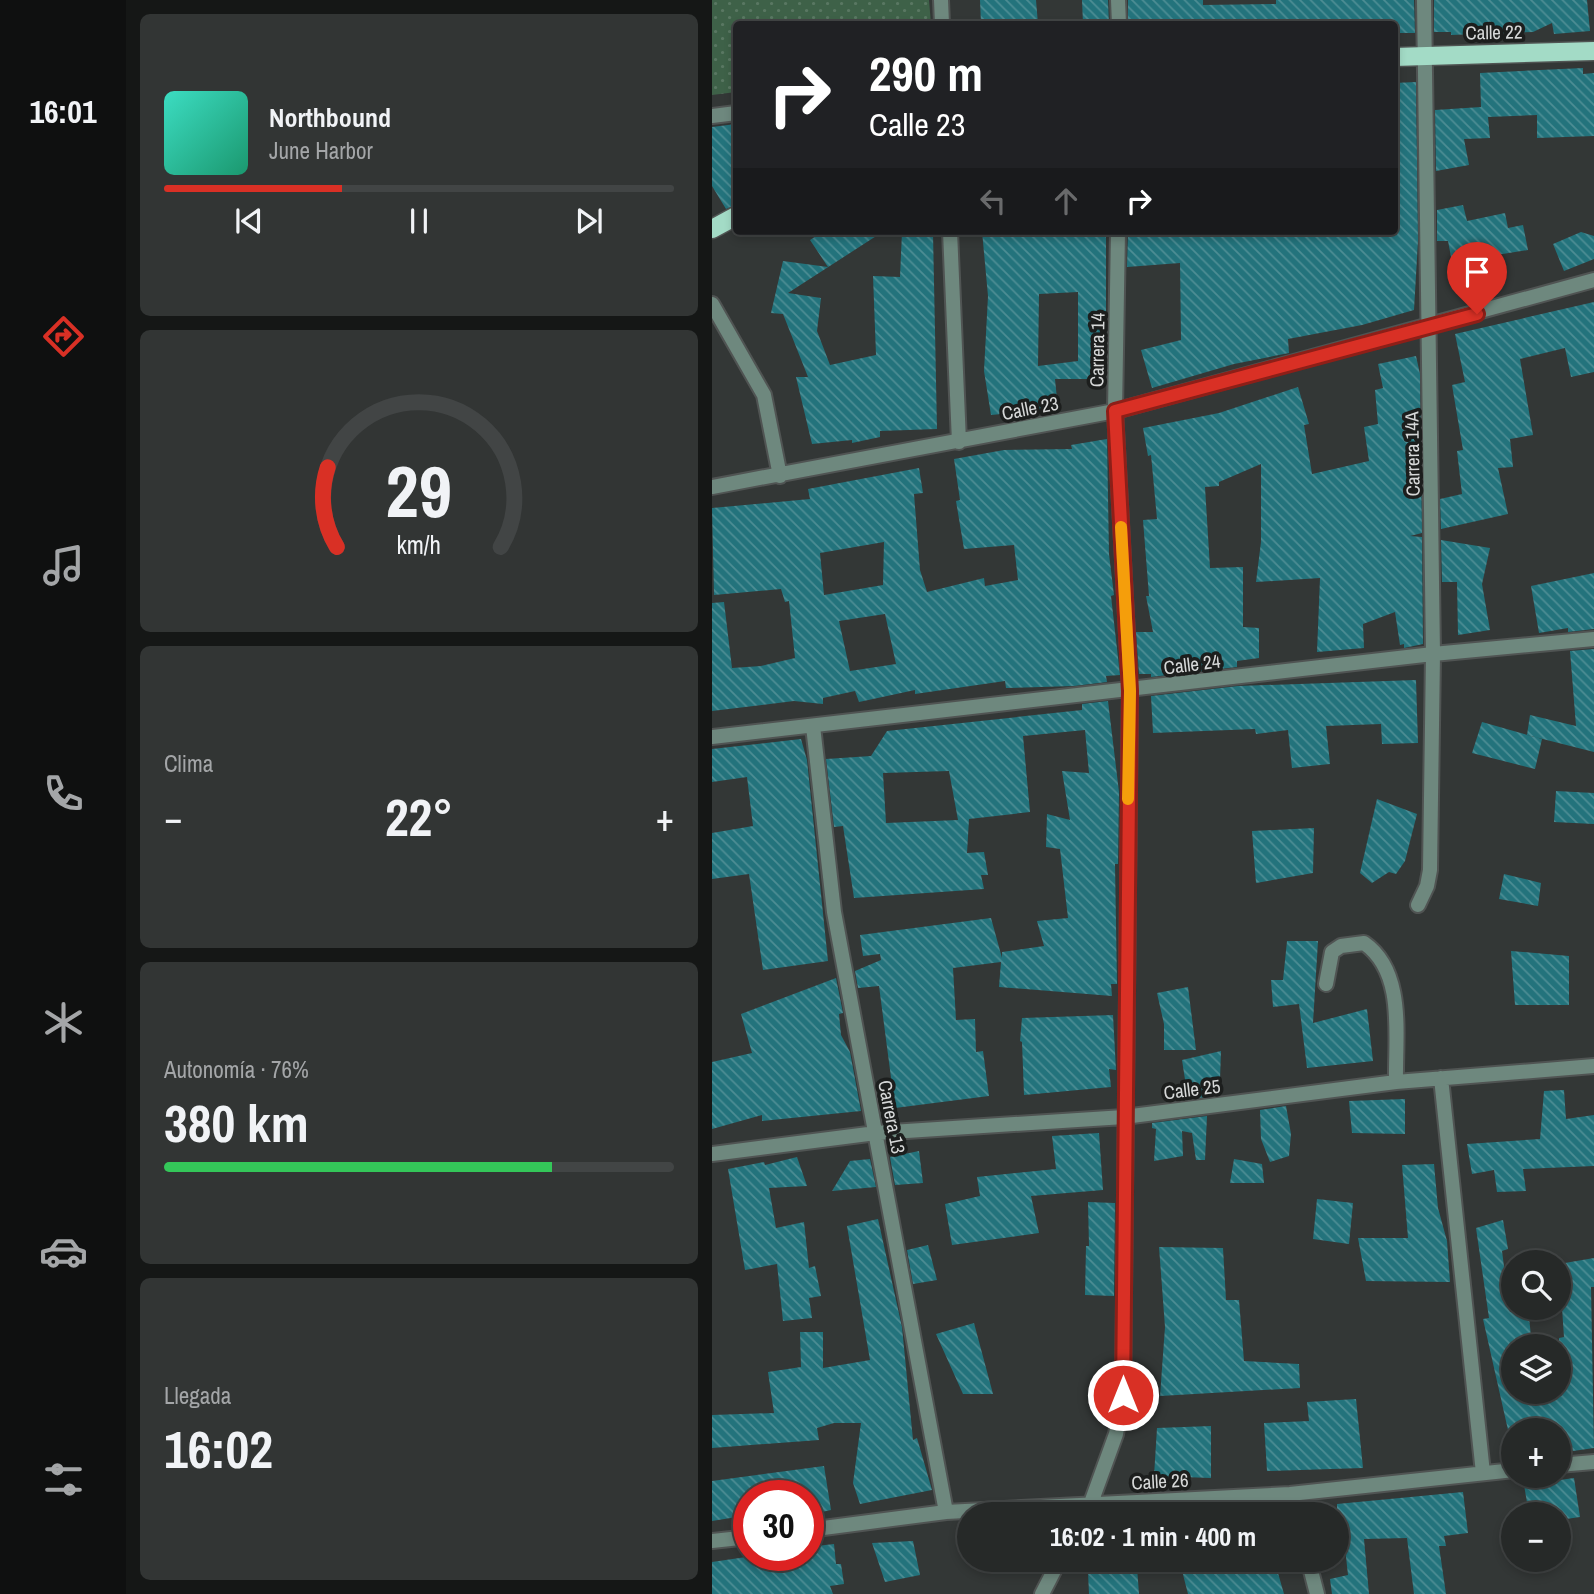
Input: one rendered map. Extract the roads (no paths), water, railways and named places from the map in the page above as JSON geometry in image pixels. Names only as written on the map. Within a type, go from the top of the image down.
[{"type":"main road","name":"Calle 22","points":[[1398,57],[1594,51]]},
{"type":"main road","points":[[712,229],[733,218]]},
{"type":"street","points":[[941,0],[942,21]]},
{"type":"street","points":[[1117,0],[1119,21]]},
{"type":"street","name":"Carrera 14A","points":[[1418,905],[1427,886],[1430,870],[1433,654],[1424,0]]},
{"type":"street","points":[[712,116],[733,113]]},
{"type":"street","points":[[950,235],[959,442]]},
{"type":"street","name":"Carrera 14","points":[[1092,1502],[1116,1434],[1123,1395],[1130,691],[1115,411],[1118,235]]},
{"type":"street","name":"Calle 23","points":[[712,487],[1115,411],[1594,280]]},
{"type":"street","points":[[712,304],[764,395],[780,476]]},
{"type":"street","name":"Calle 24","points":[[712,737],[1130,691],[1433,654],[1594,639]]},
{"type":"street","name":"Carrera 13","points":[[813,726],[834,912],[946,1512]]},
{"type":"street","points":[[1326,984],[1332,952],[1341,946],[1364,943],[1376,952],[1394,991],[1396,1082]]},
{"type":"street","name":"Calle 25","points":[[712,1154],[876,1133],[1124,1117],[1396,1082],[1594,1066]]},
{"type":"street","points":[[1441,1078],[1484,1473]]},
{"type":"street","points":[[1571,1464],[1594,1462]]},
{"type":"street","name":"Calle 26","points":[[1183,1502],[1290,1494],[1501,1471]]},
{"type":"street","points":[[1290,1494],[1292,1502]]},
{"type":"street","name":"Calle 26","points":[[824,1528],[957,1512]]},
{"type":"street","points":[[712,1541],[733,1539]]},
{"type":"street","points":[[1042,1594],[1053,1572]]},
{"type":"street","points":[[1311,1572],[1317,1594]]}]
